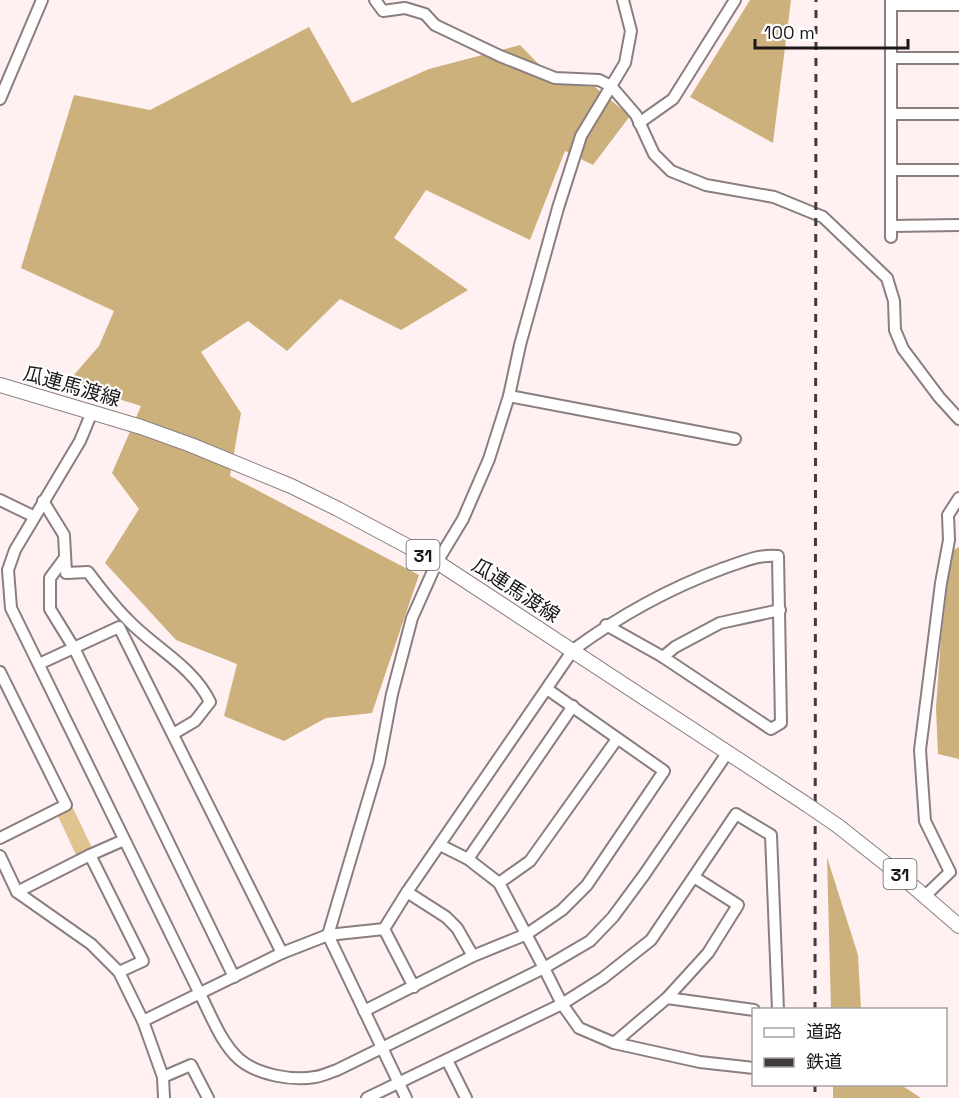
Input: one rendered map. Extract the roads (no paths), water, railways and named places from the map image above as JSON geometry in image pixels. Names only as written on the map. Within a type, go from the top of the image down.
[{"type":"main road","name":"瓜連馬渡線","points":[[0,385],[141,427],[191,445],[291,486],[437,562],[838,826],[959,926]]},
{"type":"street","points":[[0,99],[42,0]]},
{"type":"street","points":[[375,0],[383,11],[405,8],[425,14],[435,25],[500,56],[555,78],[599,80],[611,86],[636,115],[654,154],[671,171],[706,185],[774,197],[823,217],[887,278],[894,301],[895,330],[903,349],[939,397],[959,419]]},
{"type":"street","points":[[406,1098],[328,935],[379,763],[392,693],[412,618],[437,562],[463,519],[489,459],[509,396],[520,345],[581,136],[625,63],[631,31],[623,0]]},
{"type":"street","points":[[639,123],[673,99],[735,0]]},
{"type":"street","points":[[959,5],[891,3],[891,231],[959,225]]},
{"type":"street","points":[[891,58],[959,58]]},
{"type":"street","points":[[891,114],[959,114]]},
{"type":"street","points":[[891,170],[959,170]]},
{"type":"street","points":[[509,396],[735,439]]},
{"type":"street","points":[[92,412],[80,441],[33,516],[15,550],[8,570],[11,608],[200,994],[225,1040],[239,1059],[275,1075],[296,1078],[316,1077],[337,1070],[544,968],[590,941],[613,917],[644,875],[728,752]]},
{"type":"street","points":[[925,896],[950,872],[925,821],[920,750],[941,583],[949,540],[948,514],[959,498]]},
{"type":"street","points":[[0,500],[33,516]]},
{"type":"street","points":[[43,501],[64,535],[66,573],[88,572],[127,620],[186,670],[204,689],[210,702],[195,722],[173,734]]},
{"type":"street","points":[[384,929],[406,892],[573,650],[606,625],[693,580],[762,555],[778,556],[781,723],[771,729],[663,657],[606,625]]},
{"type":"street","points":[[64,559],[50,578],[51,609],[74,648],[234,977]]},
{"type":"street","points":[[663,657],[675,647],[720,623],[780,610]]},
{"type":"street","points":[[39,664],[119,627],[282,953]]},
{"type":"street","points":[[0,672],[66,805],[0,838]]},
{"type":"street","points":[[364,1011],[472,956],[526,934],[562,910],[587,885],[664,771],[547,689]]},
{"type":"street","points":[[468,859],[573,706]]},
{"type":"street","points":[[499,884],[531,861],[617,739]]},
{"type":"street","points":[[367,1098],[562,1004],[603,978],[651,940],[736,814],[771,835],[778,1008]]},
{"type":"street","points":[[17,892],[124,840]]},
{"type":"street","points":[[440,845],[468,859],[499,884],[562,1004],[579,1028],[614,1043],[700,1062],[752,1068]]},
{"type":"street","points":[[90,855],[143,961],[119,972]]},
{"type":"street","points":[[0,856],[17,892],[91,944],[119,972],[143,1021],[163,1077],[164,1098]]},
{"type":"street","points":[[614,1043],[667,998],[708,953],[738,905],[694,877]]},
{"type":"street","points":[[406,892],[446,917],[457,928],[472,956]]},
{"type":"street","points":[[143,1021],[282,953],[328,935],[384,929]]},
{"type":"street","points":[[384,929],[414,987]]},
{"type":"street","points":[[667,998],[752,1010]]},
{"type":"street","points":[[447,1060],[466,1098]]},
{"type":"street","points":[[163,1077],[191,1065],[208,1098]]},
{"type":"railway","points":[[815,1008],[816,0]]},
{"type":"railway","points":[[815,1086],[815,1098]]}]
